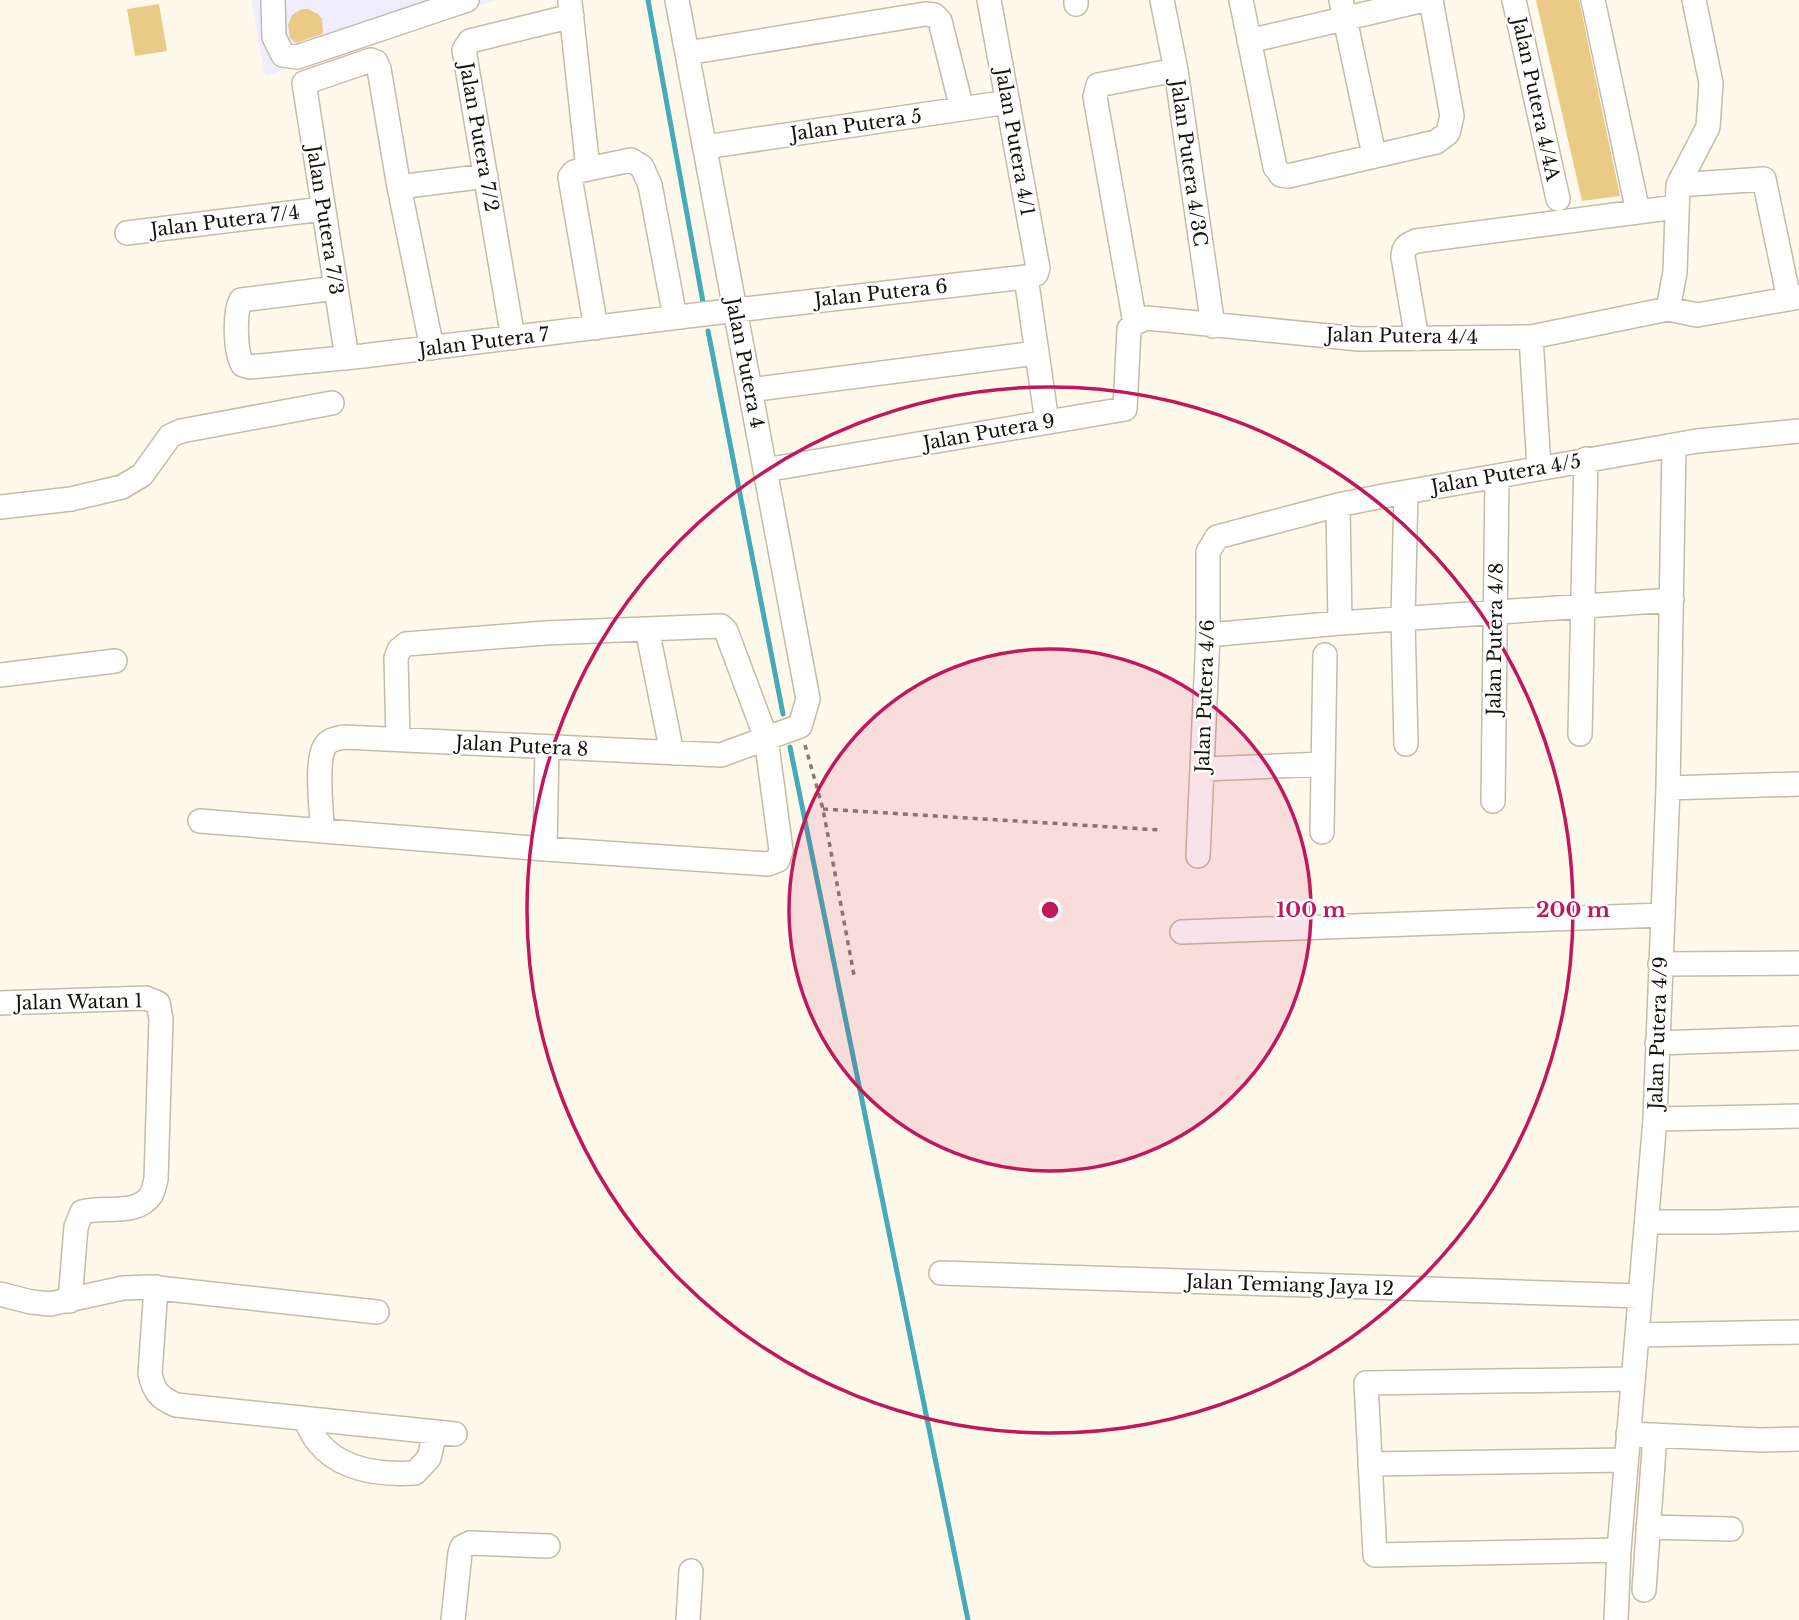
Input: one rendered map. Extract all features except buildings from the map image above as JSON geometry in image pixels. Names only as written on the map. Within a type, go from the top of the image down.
[{"type":"street","points":[[273,0],[275,37],[283,55],[297,57],[467,0]]},
{"type":"street","name":"Jalan Putera 4","points":[[677,0],[808,699],[800,726]]},
{"type":"street","name":"Jalan Putera 4/1","points":[[989,0],[1038,268],[1036,274],[1026,277]]},
{"type":"street","name":"Jalan Putera 4/3C","points":[[1162,0],[1176,70],[1213,326]]},
{"type":"street","points":[[1241,0],[1275,167],[1280,175],[1288,176],[1436,142],[1448,133],[1452,124],[1431,0]]},
{"type":"street","points":[[1249,41],[1343,9],[1424,0]]},
{"type":"street","name":"Jalan Putera 4/4A","points":[[1514,0],[1558,198]]},
{"type":"street","points":[[1593,0],[1638,212]]},
{"type":"street","points":[[1668,309],[1675,272],[1677,196],[1709,127],[1711,83],[1694,0]]},
{"type":"street","points":[[571,8],[588,169]]},
{"type":"street","name":"Jalan Putera 7/2","points":[[513,338],[464,56],[466,44],[571,8]]},
{"type":"street","points":[[1343,9],[1374,155]]},
{"type":"street","points":[[687,53],[934,15],[940,21],[962,109]]},
{"type":"street","name":"Jalan Putera 7/3","points":[[347,358],[304,83],[363,62],[376,62],[399,187]]},
{"type":"street","points":[[1135,323],[1095,97],[1098,85],[1176,70]]},
{"type":"street","name":"Jalan Putera 5","points":[[705,147],[1008,102]]},
{"type":"street","points":[[596,328],[570,177],[573,172],[631,160],[642,167],[649,185],[675,317]]},
{"type":"street","points":[[432,348],[399,187],[486,176]]},
{"type":"street","points":[[1417,339],[1402,257],[1403,249],[1408,244],[1638,212],[1677,196],[1764,180],[1794,298]]},
{"type":"street","name":"Jalan Putera 7/4","points":[[127,233],[323,209]]},
{"type":"street","points":[[1026,277],[1047,422]]},
{"type":"street","name":"Jalan Putera 6","points":[[736,310],[1026,277]]},
{"type":"street","name":"Jalan Putera 7","points":[[335,288],[242,300],[237,317],[239,355],[243,365],[250,367],[347,358],[736,310]]},
{"type":"street","name":"Jalan Putera 4/4","points":[[1135,323],[1147,318],[1359,339],[1531,337],[1668,309],[1697,315],[1794,298]]},
{"type":"street","name":"Jalan Putera 9","points":[[765,470],[1125,409],[1129,329],[1135,323]]},
{"type":"street","points":[[1531,337],[1539,468]]},
{"type":"street","points":[[750,390],[1036,353]]},
{"type":"street","points":[[0,507],[71,499],[133,482],[142,475],[170,436],[181,430],[332,403]]},
{"type":"street","name":"Jalan Putera 4/5","points":[[1217,537],[1338,505],[1586,459],[1674,445],[1799,431]]},
{"type":"street","name":"Jalan Putera 4/9","points":[[1616,1620],[1628,1434],[1655,1119],[1668,788],[1674,445]]},
{"type":"street","points":[[1580,734],[1586,459]]},
{"type":"street","name":"Jalan Putera 4/8","points":[[1493,801],[1497,476]]},
{"type":"street","points":[[1406,492],[1403,619],[1406,744]]},
{"type":"street","points":[[1338,505],[1340,623]]},
{"type":"street","name":"Jalan Putera 4/6","points":[[1198,856],[1204,769],[1208,552],[1217,537]]},
{"type":"street","points":[[1208,635],[1672,600]]},
{"type":"street","points":[[200,821],[545,849],[768,864],[778,860],[781,850],[766,738],[726,631],[721,626],[545,633],[406,644],[399,650],[396,658],[398,740]]},
{"type":"street","points":[[648,629],[671,753]]},
{"type":"street","points":[[1322,832],[1325,655]]},
{"type":"street","points":[[0,675],[115,661]]},
{"type":"street","name":"Jalan Putera 8","points":[[322,829],[320,761],[324,747],[332,740],[344,737],[721,755],[800,726]]},
{"type":"street","points":[[545,849],[547,747]]},
{"type":"street","points":[[1204,769],[1323,764]]},
{"type":"street","points":[[1668,788],[1799,784]]},
{"type":"street","points":[[1182,932],[1663,915]]},
{"type":"street","points":[[1660,964],[1799,962]]},
{"type":"street","name":"Jalan Watan 1","points":[[0,1003],[146,998],[158,1003],[161,1019],[156,1180],[150,1197],[141,1204],[128,1208],[94,1208],[82,1212],[76,1227],[70,1301]]},
{"type":"street","points":[[1657,1043],[1799,1038]]},
{"type":"street","points":[[1655,1119],[1799,1116]]},
{"type":"street","points":[[1647,1222],[1799,1219]]},
{"type":"street","name":"Jalan Temiang Jaya 12","points":[[941,1273],[1640,1296]]},
{"type":"street","points":[[156,1287],[150,1374],[153,1387],[162,1399],[176,1405],[304,1418],[445,1433],[415,1474],[377,1472],[342,1462],[328,1452],[317,1441],[304,1418]]},
{"type":"street","points":[[0,1294],[50,1304],[123,1288],[156,1287],[377,1312]]},
{"type":"street","points":[[1637,1335],[1799,1332]]},
{"type":"street","points":[[1619,1550],[1375,1555],[1366,1383],[1633,1379]]},
{"type":"street","points":[[1628,1434],[1799,1439]]},
{"type":"street","points":[[1644,1590],[1655,1436]]},
{"type":"street","points":[[1370,1464],[1626,1460]]},
{"type":"street","points":[[1648,1527],[1731,1529]]},
{"type":"street","points":[[453,1620],[460,1553],[463,1547],[470,1543],[548,1546]]},
{"type":"street","points":[[688,1620],[691,1571]]},
{"type":"path","points":[[800,726],[823,809],[853,975]]},
{"type":"path","points":[[823,809],[1160,830]]},
{"type":"shaded area","points":[[251,0],[496,0],[265,76]]},
{"type":"waterway","points":[[648,0],[703,302]]},
{"type":"waterway","points":[[708,331],[783,714]]},
{"type":"waterway","points":[[790,747],[968,1620]]}]
